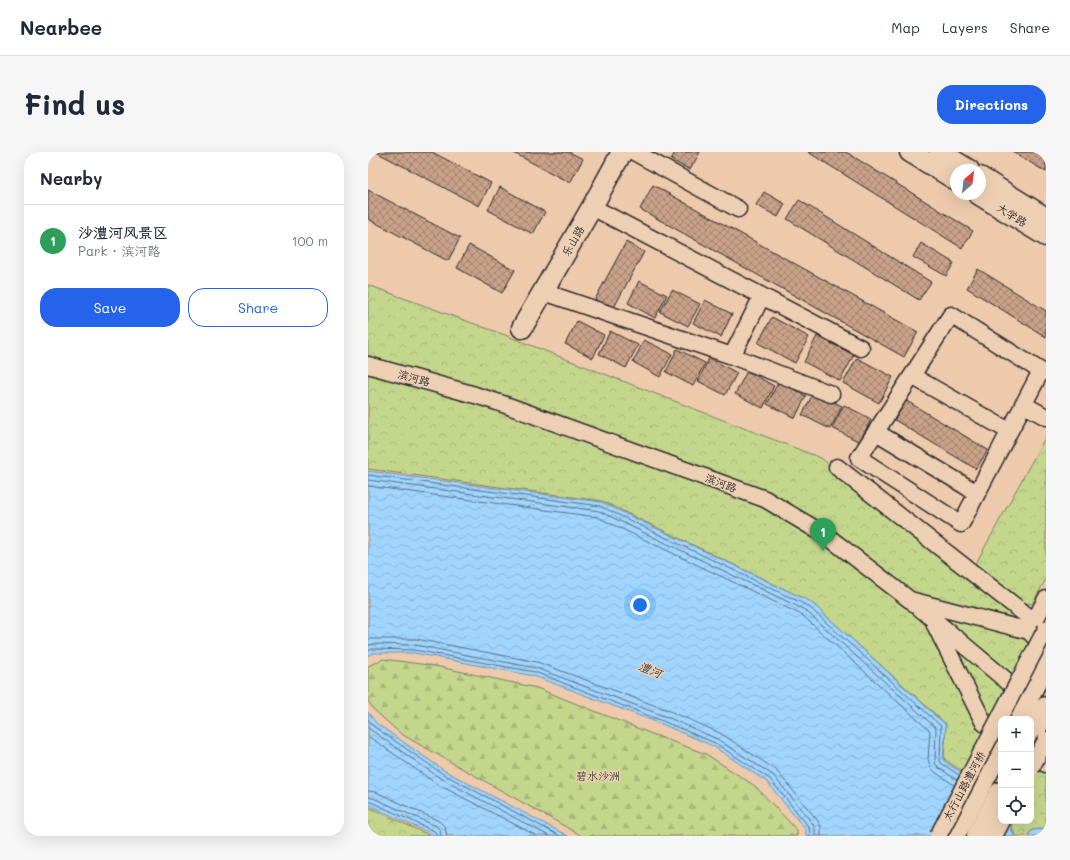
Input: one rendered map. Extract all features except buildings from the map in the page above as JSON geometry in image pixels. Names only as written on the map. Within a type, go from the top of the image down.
[{"type":"main road","name":"太行山路澧河桥","points":[[1017,716],[1021,693],[1046,661]]},
{"type":"main road","points":[[1034,730],[1045,710]]},
{"type":"main road","name":"太行山路澧河桥","points":[[953,836],[998,752]]},
{"type":"main road","points":[[978,836],[998,799]]},
{"type":"street","name":"乐山路","points":[[522,328],[544,292],[622,152]]},
{"type":"street","points":[[634,152],[738,209]]},
{"type":"street","points":[[910,152],[950,176]]},
{"type":"street","points":[[940,152],[959,164]]},
{"type":"street","name":"大学路","points":[[986,181],[1046,218]]},
{"type":"street","name":"大学路","points":[[986,199],[1046,236]]},
{"type":"street","points":[[592,207],[861,348]]},
{"type":"street","points":[[544,292],[732,356],[831,394]]},
{"type":"street","points":[[732,356],[762,296]]},
{"type":"street","points":[[951,315],[1040,371],[1023,404],[961,524],[860,458],[951,315]]},
{"type":"street","name":"滨河路","points":[[368,365],[503,404],[765,499],[827,536],[910,600],[1036,627]]},
{"type":"street","points":[[912,376],[1009,430]]},
{"type":"street","points":[[1023,404],[1046,417]]},
{"type":"street","points":[[876,432],[977,493]]},
{"type":"street","points":[[837,467],[1036,627],[1046,650]]},
{"type":"street","name":"太行山路澧河桥","points":[[938,836],[1021,693],[1036,627],[1046,599]]},
{"type":"street","points":[[910,600],[1021,693]]},
{"type":"street","points":[[932,618],[984,723],[998,732]]},
{"type":"street","points":[[1034,762],[1046,740]]},
{"type":"street","points":[[1034,756],[1046,764]]},
{"type":"street","points":[[994,836],[1000,824]]},
{"type":"green space","points":[[368,285],[505,335],[821,458],[1017,613],[1030,644],[1046,661],[1046,828],[1032,830],[1027,836],[1016,836],[1012,824],[1034,824],[1034,716],[998,716],[998,795],[944,759],[946,724],[811,602],[602,501],[368,469]]},
{"type":"green space","points":[[1046,436],[1046,579],[1032,604],[1019,602],[975,565]]},
{"type":"green space","name":"碧水沙洲","points":[[383,659],[435,666],[537,688],[706,754],[755,786],[797,830],[797,836],[582,836],[401,734],[374,710],[368,701],[368,666]]},
{"type":"green space","points":[[368,807],[431,836],[368,836]]},
{"type":"water","name":"澧河","points":[[368,471],[601,502],[811,602],[946,725],[943,760],[998,797],[998,824],[1011,824],[1015,836],[806,836],[806,830],[767,782],[713,746],[664,725],[534,676],[414,653],[372,653],[368,656]]},
{"type":"water","points":[[368,712],[376,723],[445,771],[568,836],[436,836],[368,805]]},
{"type":"water","points":[[1046,829],[1046,836],[1028,836],[1032,830]]},
{"type":"place","name":"沙澧河风景区","points":[[823,551]]}]
